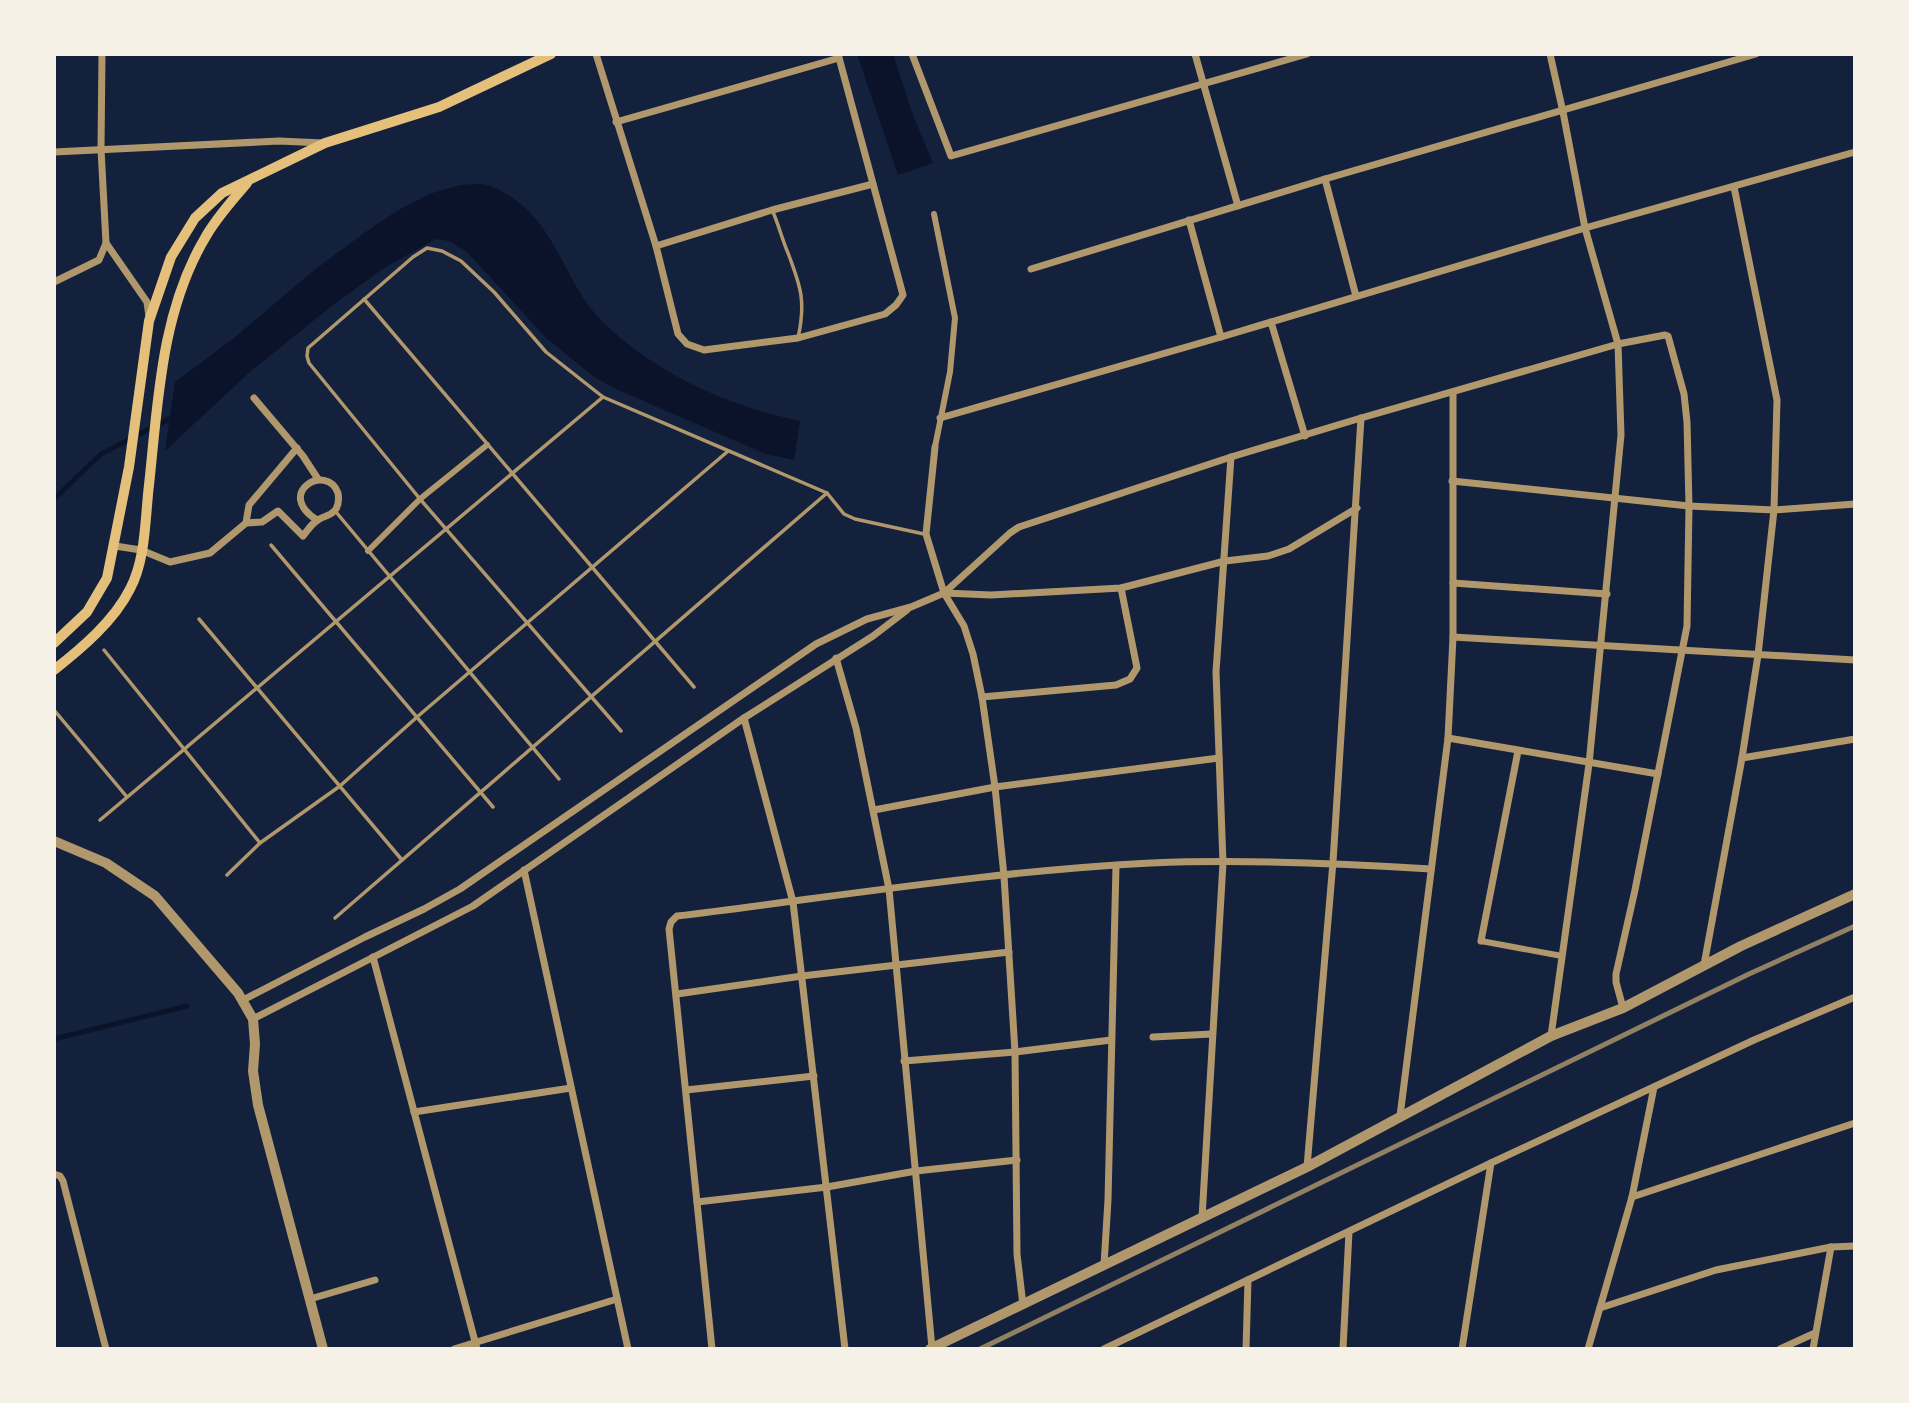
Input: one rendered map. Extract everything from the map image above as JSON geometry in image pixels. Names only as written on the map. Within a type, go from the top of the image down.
[{"type":"main road","points":[[54,643],[80,620],[96,600],[107,578],[129,467],[149,321],[171,257],[195,218],[222,192],[325,143],[439,107],[551,54]]},
{"type":"main road","points":[[54,670],[86,642],[119,607],[134,582],[141,550],[163,361],[172,319],[195,256],[216,221],[251,178]]},
{"type":"street","points":[[54,282],[99,260],[106,243],[101,149],[102,54]]},
{"type":"street","points":[[596,54],[616,122],[656,246],[678,334],[687,344],[704,350],[797,338],[885,314],[903,295],[838,56],[616,122]]},
{"type":"street","points":[[912,54],[951,156],[1307,54]]},
{"type":"street","points":[[1195,54],[1238,206]]},
{"type":"street","points":[[1550,54],[1585,228],[1618,344],[1621,435],[1590,764],[1551,1036]]},
{"type":"street","points":[[1031,269],[1325,179],[1756,54]]},
{"type":"street","points":[[54,152],[279,141],[325,143]]},
{"type":"street","points":[[940,418],[1585,228],[1855,152]]},
{"type":"street","points":[[1325,179],[1356,296]]},
{"type":"street","points":[[656,246],[772,210],[873,184]]},
{"type":"street","points":[[1704,965],[1758,655],[1774,510],[1777,400],[1734,187]]},
{"type":"street","points":[[934,214],[955,318],[950,372],[935,447],[926,534],[944,593],[964,626],[973,654],[995,787],[1009,952],[1017,1160],[1017,1254],[1023,1305]]},
{"type":"street","points":[[1189,220],[1221,337]]},
{"type":"street","points":[[106,243],[147,302],[149,321]]},
{"type":"street","points":[[1271,322],[1305,436]]},
{"type":"street","points":[[243,1000],[460,889],[816,644],[867,619],[911,607],[944,593],[1019,527],[1231,457],[1655,335],[1668,336],[1686,407],[1689,607],[1683,650],[1616,974],[1623,1007]]},
{"type":"street","points":[[1400,1116],[1448,738],[1452,637],[1453,393]]},
{"type":"street","points":[[254,398],[297,448],[318,479]]},
{"type":"street","points":[[1307,1167],[1333,862],[1361,418]]},
{"type":"street","points":[[368,551],[420,499],[486,445]]},
{"type":"street","points":[[246,523],[249,505],[297,448]]},
{"type":"street","points":[[1202,1218],[1223,863],[1216,672],[1231,457]]},
{"type":"street","points":[[115,546],[141,550],[170,562],[210,553],[246,523],[262,523],[278,511],[303,536],[317,520],[328,517],[335,511],[339,501],[337,490],[329,482],[318,479],[309,482],[302,490],[300,500],[306,513],[317,520]]},
{"type":"street","points":[[1452,481],[1689,506],[1774,510],[1855,504]]},
{"type":"street","points":[[944,593],[991,595],[1121,588],[1225,561],[1268,556],[1289,550],[1357,508]]},
{"type":"street","points":[[1452,583],[1607,594]]},
{"type":"street","points":[[982,697],[1116,685],[1130,679],[1137,668],[1121,588]]},
{"type":"street","points":[[253,1019],[435,928],[473,906],[744,718],[873,636],[911,607]]},
{"type":"street","points":[[1452,637],[1855,660]]},
{"type":"street","points":[[836,658],[856,728],[889,889],[931,1348],[1307,1167],[1551,1036],[1623,1007],[1782,926],[1855,894]]},
{"type":"street","points":[[744,718],[793,902],[845,1349]]},
{"type":"street","points":[[1448,738],[1658,774]]},
{"type":"street","points":[[1742,758],[1855,739]]},
{"type":"street","points":[[1518,751],[1480,941],[1562,956]]},
{"type":"street","points":[[874,810],[995,787],[1219,758]]},
{"type":"street","points":[[54,841],[114,867],[155,896],[243,1000],[253,1019],[253,1071],[258,1105],[323,1349]]},
{"type":"street","points":[[712,1349],[669,929],[677,916],[889,889],[1116,866],[1333,862],[1431,869]]},
{"type":"street","points":[[1104,1265],[1116,866]]},
{"type":"street","points":[[524,870],[628,1349]]},
{"type":"street","points":[[677,994],[802,976],[1009,952]]},
{"type":"street","points":[[373,957],[476,1346]]},
{"type":"street","points":[[1104,1349],[1491,1163],[1855,997]]},
{"type":"street","points":[[1153,1037],[1212,1034]]},
{"type":"street","points":[[904,1060],[1014,1052],[1111,1040]]},
{"type":"street","points":[[686,1090],[814,1076]]},
{"type":"street","points":[[414,1112],[571,1087]]},
{"type":"street","points":[[1588,1349],[1632,1197],[1654,1087]]},
{"type":"street","points":[[1632,1197],[1855,1123]]},
{"type":"street","points":[[697,1202],[827,1187],[916,1171],[1017,1160]]},
{"type":"street","points":[[1462,1349],[1491,1163]]},
{"type":"street","points":[[57,1175],[63,1181],[107,1349]]},
{"type":"street","points":[[1343,1349],[1349,1232]]},
{"type":"street","points":[[1600,1308],[1716,1270],[1831,1247],[1855,1246]]},
{"type":"street","points":[[1813,1349],[1831,1247]]},
{"type":"street","points":[[310,1299],[375,1280]]},
{"type":"street","points":[[1246,1349],[1248,1280]]},
{"type":"street","points":[[454,1349],[476,1346],[617,1299]]},
{"type":"street","points":[[1780,1349],[1815,1333]]},
{"type":"lane","points":[[772,210],[782,230],[801,289],[803,310],[797,338]]},
{"type":"lane","points":[[621,731],[420,499],[309,363],[308,348],[413,257],[427,248],[442,251],[461,261],[494,292],[546,352],[603,397],[727,452],[788,474],[827,493],[844,514],[855,519],[882,527],[926,534]]},
{"type":"lane","points":[[364,299],[694,687]]},
{"type":"lane","points":[[100,820],[603,397]]},
{"type":"lane","points":[[227,875],[260,842],[340,786],[416,717],[727,452]]},
{"type":"lane","points":[[335,918],[827,493]]},
{"type":"lane","points":[[335,511],[559,779]]},
{"type":"lane","points":[[271,545],[493,807]]},
{"type":"lane","points":[[199,619],[402,860]]},
{"type":"lane","points":[[104,650],[260,842]]},
{"type":"lane","points":[[54,710],[127,797]]},
{"type":"water","points":[[857,54],[893,54],[913,115],[933,163],[898,175]]},
{"type":"water","points":[[460,185],[489,185],[520,203],[547,235],[577,288],[602,321],[646,357],[669,372],[719,397],[800,421],[794,460],[766,454],[594,377],[546,338],[467,252],[449,241],[436,239],[384,268],[333,305],[252,370],[165,451],[175,382],[364,233],[429,194]]},
{"type":"waterway","points":[[54,499],[101,454],[175,416]]},
{"type":"waterway","points":[[54,1039],[187,1006]]},
{"type":"railway","points":[[980,1349],[1749,974],[1855,926]]}]
